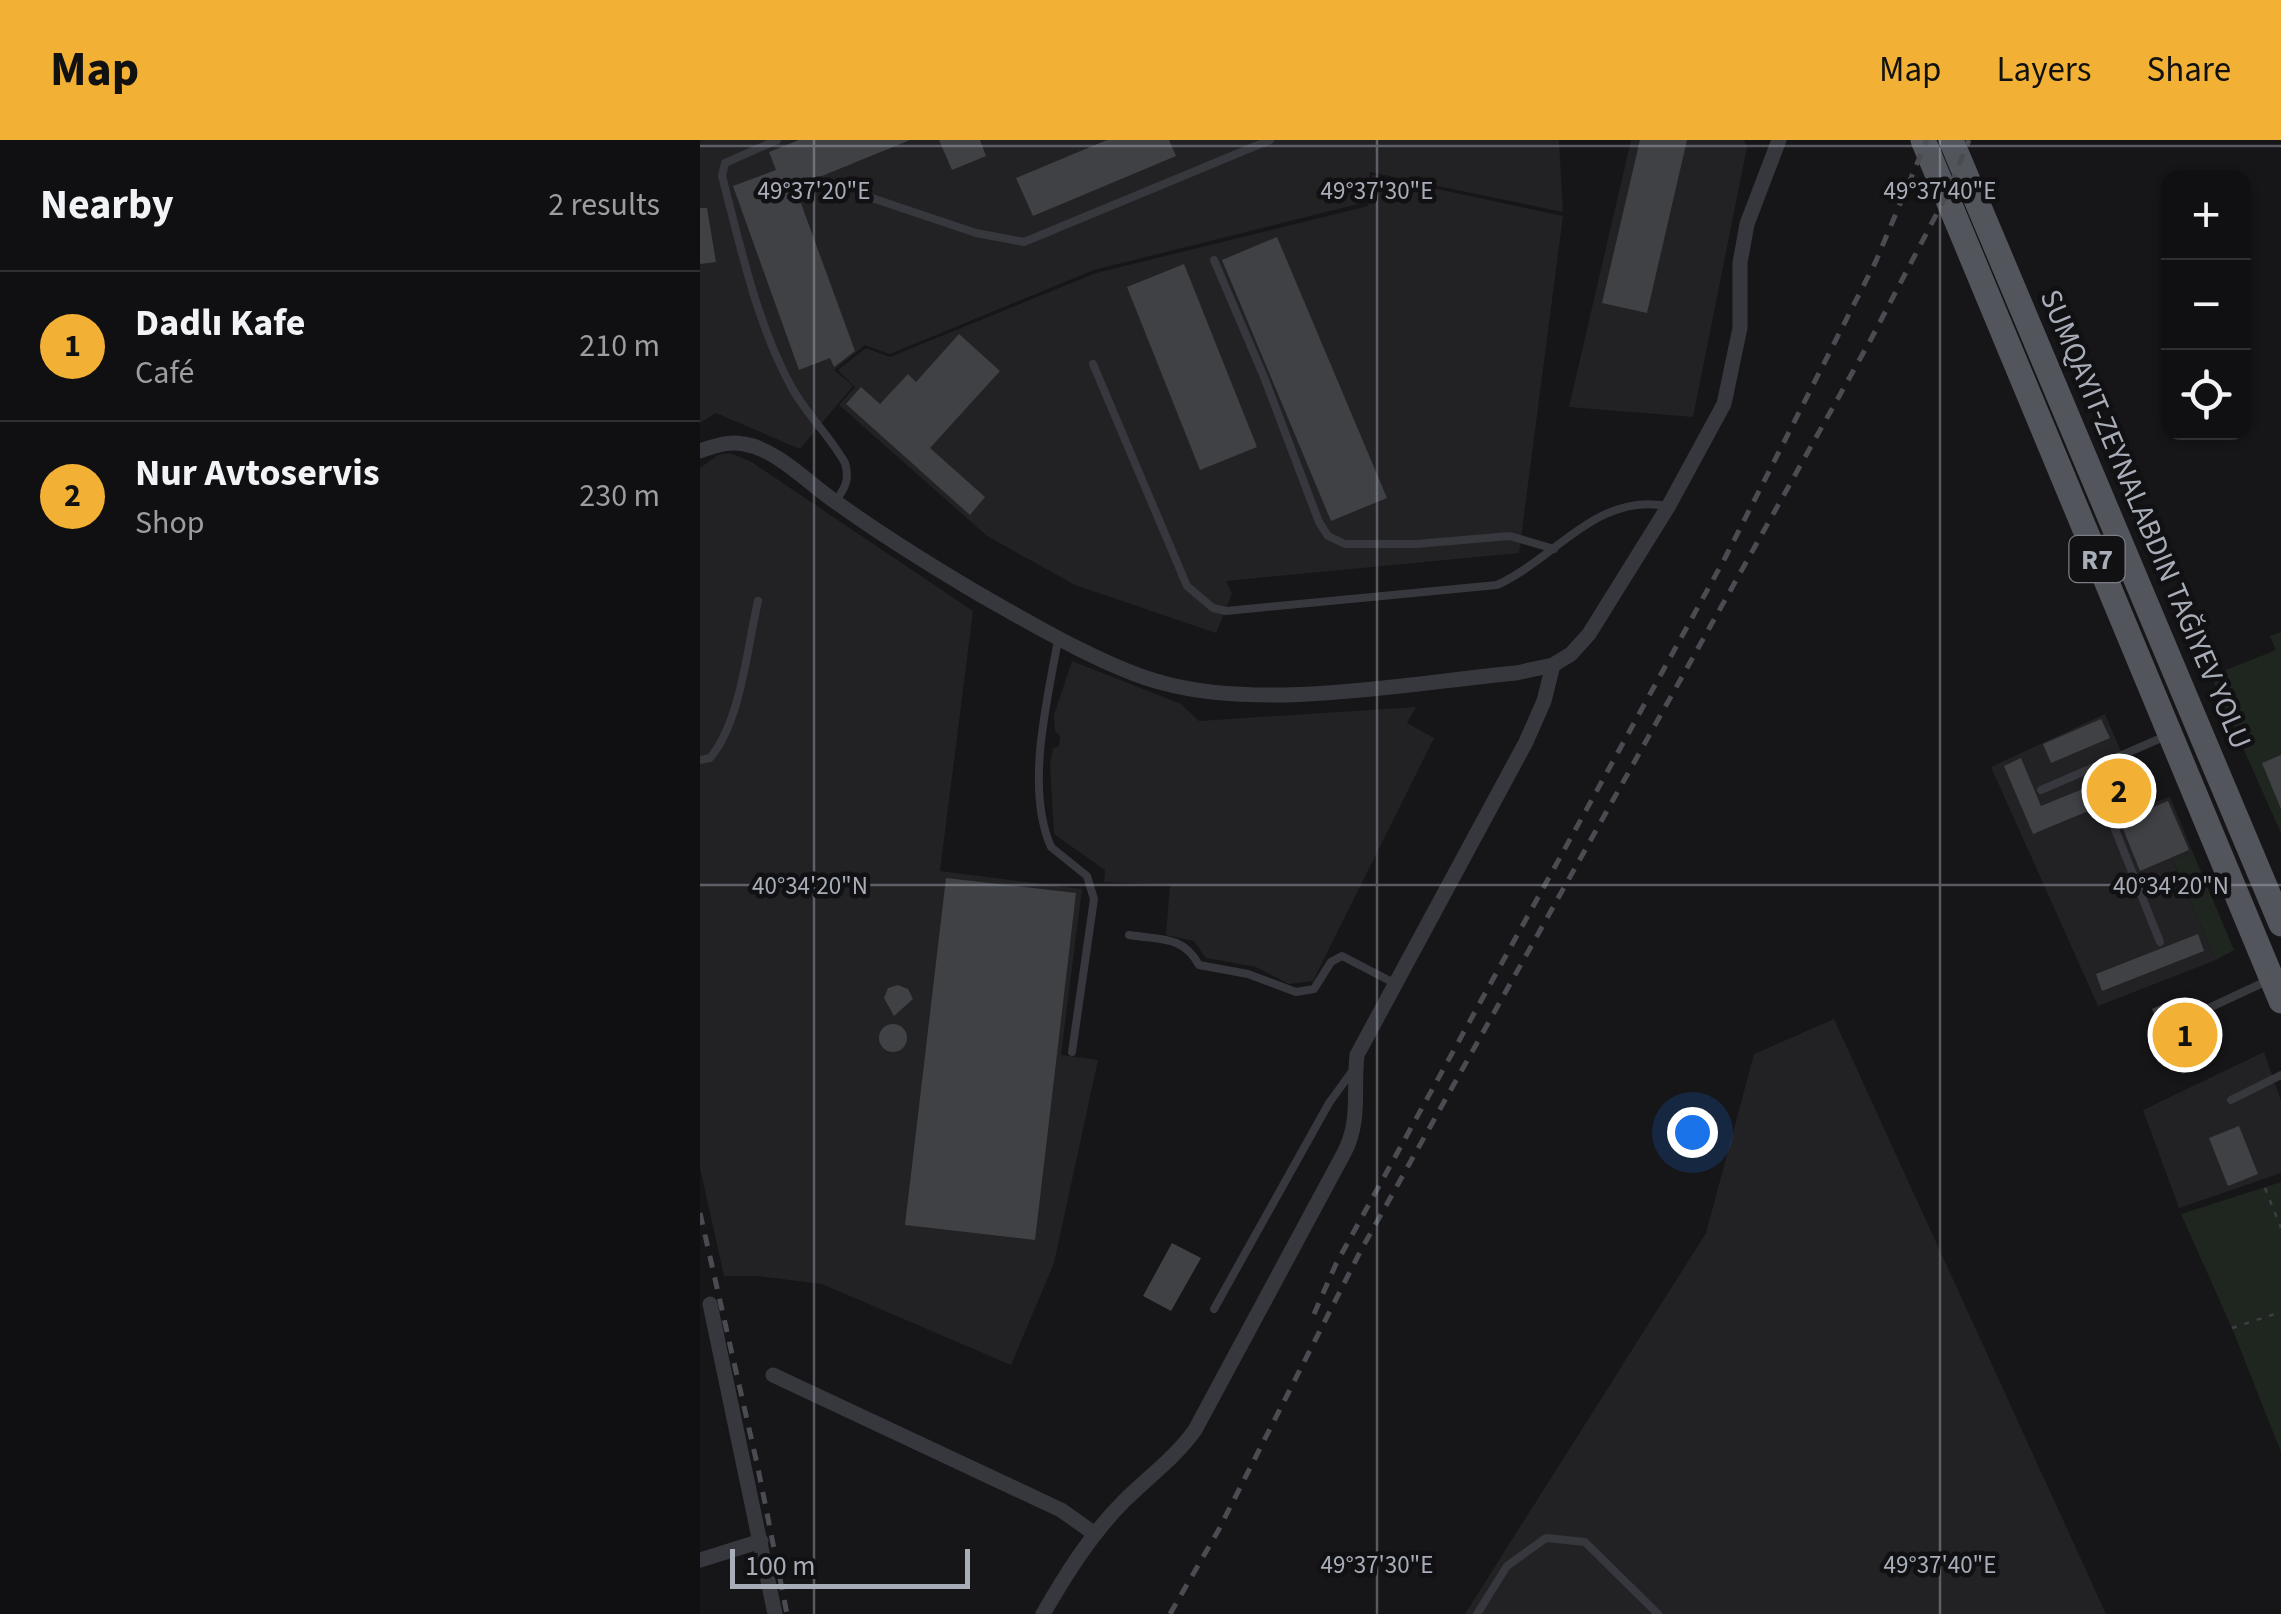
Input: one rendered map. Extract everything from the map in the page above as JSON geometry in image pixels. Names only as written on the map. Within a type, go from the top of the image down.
[{"type":"main road","name":"R7","points":[[1923,140],[2276,990]]},
{"type":"main road","name":"R7","points":[[1951,140],[2281,924]]},
{"type":"street","points":[[700,451],[720,444],[746,444],[774,458],[946,574],[1058,636],[1160,682],[1202,692],[1252,696],[1516,673],[1552,665],[1571,654],[1590,634],[1724,404],[1740,328],[1740,263],[1746,224],[1779,140]]},
{"type":"street","points":[[1043,1614],[1095,1534],[1123,1502],[1182,1448],[1195,1430],[1352,1138],[1357,1113],[1356,1067],[1364,1038],[1526,742],[1544,702],[1552,665]]},
{"type":"street","points":[[710,1304],[776,1614]]},
{"type":"street","points":[[773,1375],[1061,1510],[1095,1534]]},
{"type":"street","points":[[700,1560],[760,1541]]},
{"type":"lane","points":[[777,140],[725,163],[722,176],[768,339],[792,389],[849,474],[846,488],[835,502]]},
{"type":"lane","points":[[863,195],[976,233],[1024,242],[1270,140]]},
{"type":"lane","points":[[1214,260],[1328,536],[1346,544],[1376,546],[1510,536],[1554,550]]},
{"type":"lane","points":[[1093,364],[1187,586],[1213,608],[1226,610],[1497,585],[1520,574],[1606,512],[1644,502],[1668,506]]},
{"type":"lane","points":[[700,760],[710,758],[720,746],[731,720],[758,601]]},
{"type":"lane","points":[[1058,636],[1043,726],[1040,790],[1051,847],[1087,876],[1094,899],[1072,1052]]},
{"type":"lane","points":[[2041,790],[2170,735]]},
{"type":"lane","points":[[2090,769],[2160,942]]},
{"type":"lane","points":[[1129,935],[1180,943],[1190,948],[1199,965],[1248,974],[1296,992],[1314,989],[1331,962],[1342,956],[1396,984]]},
{"type":"lane","points":[[2196,1014],[2276,990]]},
{"type":"lane","points":[[1214,1309],[1329,1103],[1356,1067]]},
{"type":"lane","points":[[2231,1100],[2281,1075]]},
{"type":"lane","points":[[1477,1614],[1507,1566],[1546,1538],[1585,1542],[1658,1614]]},
{"type":"path","points":[[2265,1188],[2281,1228]]},
{"type":"path","points":[[2232,1328],[2281,1312]]},
{"type":"shaded area","points":[[700,140],[1559,140],[1563,212],[1370,172],[1366,202],[1094,270],[890,354],[865,345],[834,370],[853,386],[800,449],[716,413],[700,423]]},
{"type":"shaded area","points":[[1631,140],[1744,140],[1747,147],[1693,417],[1569,407]]},
{"type":"shaded area","points":[[1372,175],[1563,216],[1519,553],[1226,581],[1232,594],[1216,633],[1075,585],[987,536],[839,405],[855,387],[838,370],[866,348],[890,357],[1096,273],[1368,206]]},
{"type":"shaded area","points":[[729,453],[750,461],[973,611],[940,871],[1082,889],[1061,1055],[1098,1060],[1054,1263],[1011,1365],[822,1284],[724,1276],[700,1168],[700,468],[718,455]]},
{"type":"shaded area","points":[[2281,632],[2281,833],[2211,676],[2276,650],[2270,636]]},
{"type":"shaded area","points":[[1072,661],[1181,704],[1199,721],[1416,707],[1407,723],[1434,738],[1313,981],[1289,984],[1256,967],[1206,958],[1194,941],[1166,935],[1170,885],[1104,882],[1105,870],[1054,834],[1050,765],[1060,736],[1055,731],[1054,715]]},
{"type":"shaded area","points":[[2105,714],[2144,806],[2170,797],[2193,853],[2173,862],[2216,960],[2098,1006],[1991,767]]},
{"type":"shaded area","points":[[2193,853],[2234,950],[2216,960],[2173,861]]},
{"type":"shaded area","points":[[1834,1019],[2106,1614],[1465,1614],[1706,1233],[1754,1054]]},
{"type":"shaded area","points":[[2264,1052],[2281,1101],[2281,1173],[2179,1208],[2143,1110]]},
{"type":"shaded area","points":[[2281,1182],[2281,1452],[2181,1214]]},
{"type":"building","points":[[799,140],[910,140],[795,187],[855,351],[834,367],[830,358],[799,370],[733,186],[776,170],[769,152]]},
{"type":"building","points":[[939,140],[980,140],[986,156],[952,170]]},
{"type":"building","points":[[1107,140],[1169,140],[1176,156],[1033,216],[1016,178]]},
{"type":"building","points":[[1640,140],[1687,140],[1647,313],[1602,303]]},
{"type":"building","points":[[700,208],[707,208],[716,262],[700,264]]},
{"type":"building","points":[[1277,237],[1387,498],[1331,521],[1222,260]]},
{"type":"building","points":[[1184,264],[1257,447],[1200,470],[1127,287]]},
{"type":"building","points":[[959,334],[1000,371],[930,448],[985,497],[970,515],[846,404],[861,387],[880,404],[908,374],[916,382]]},
{"type":"building","points":[[2101,719],[2110,738],[2051,763],[2043,744]]},
{"type":"building","points":[[2281,755],[2281,809],[2262,763]]},
{"type":"building","points":[[2021,758],[2041,806],[2090,786],[2098,807],[2033,834],[2004,766]]},
{"type":"building","points":[[2126,769],[2144,811],[2168,801],[2189,850],[2140,871],[2103,779]]},
{"type":"building","points":[[946,878],[1076,893],[1035,1240],[905,1225]]},
{"type":"building","points":[[2198,934],[2204,951],[2102,991],[2096,974]]},
{"type":"building","points":[[898,985],[908,989],[913,999],[894,1016],[884,998],[888,988]]},
{"type":"building","points":[[2176,998],[2206,1063],[2182,1074],[2152,1009]]},
{"type":"building","points":[[893,1024],[903,1028],[907,1038],[903,1048],[893,1052],[883,1048],[879,1038],[883,1028]]},
{"type":"building","points":[[2239,1126],[2258,1174],[2228,1186],[2209,1138]]},
{"type":"building","points":[[1172,1243],[1201,1258],[1171,1311],[1143,1296]]},
{"type":"railway","points":[[1314,1314],[1336,1264],[1725,558],[1876,261],[1927,140]]},
{"type":"railway","points":[[1170,1614],[1218,1531],[1360,1252],[1870,341],[1946,196],[1969,140]]},
{"type":"railway","points":[[700,1213],[787,1614]]},
{"type":"place","name":"Nur Avtoservis","points":[[2119,791]]},
{"type":"place","name":"Dadlı Kafe","points":[[2185,1035]]}]
